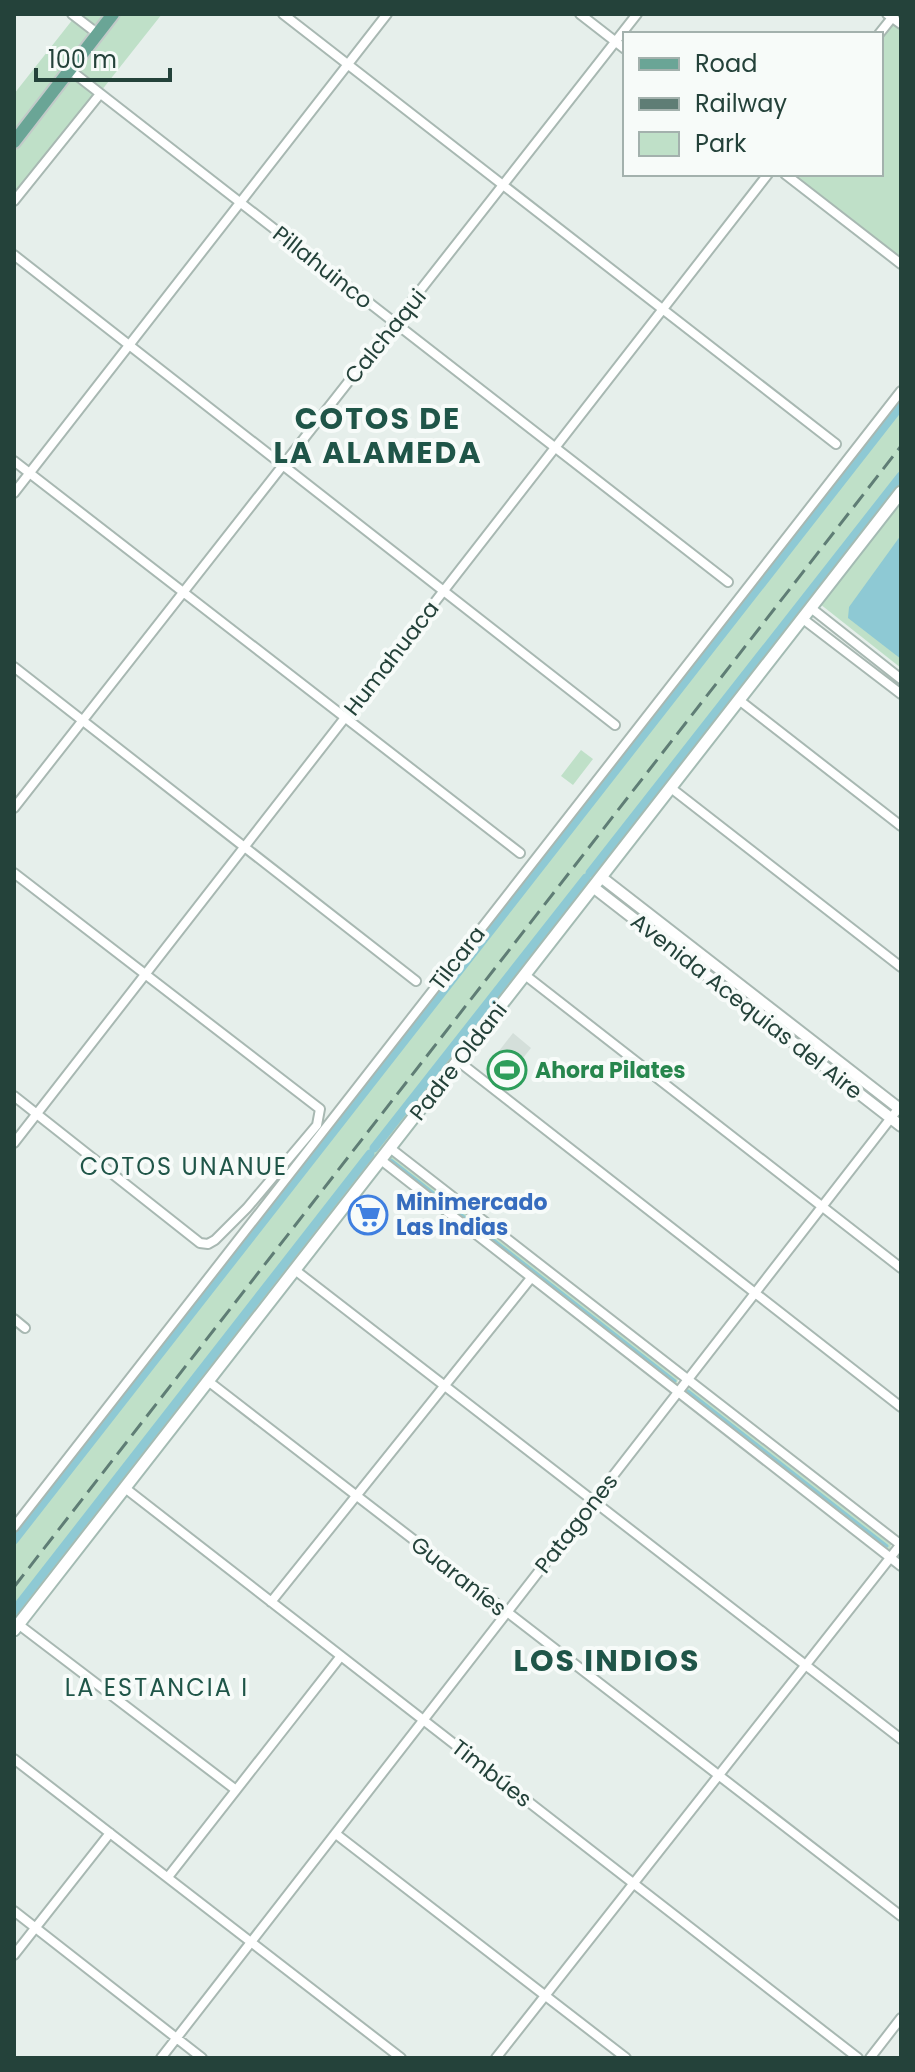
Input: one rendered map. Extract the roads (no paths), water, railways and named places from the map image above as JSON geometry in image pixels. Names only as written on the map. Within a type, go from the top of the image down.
[{"type":"main road","points":[[14,142],[113,14]]},
{"type":"main road","name":"Padre Oldani","points":[[16,1627],[901,492]]},
{"type":"street","points":[[72,14],[98,34]]},
{"type":"street","points":[[283,14],[836,444]]},
{"type":"street","points":[[14,493],[387,14]]},
{"type":"street","points":[[580,14],[623,47]]},
{"type":"street","name":"Calchaqui","points":[[14,808],[637,14]]},
{"type":"street","points":[[880,32],[891,15],[901,24]]},
{"type":"street","name":"Pillahuinco","points":[[70,70],[728,582]]},
{"type":"street","points":[[14,201],[100,94]]},
{"type":"street","name":"Humahuaca","points":[[14,1143],[766,176]]},
{"type":"street","points":[[788,176],[901,264]]},
{"type":"street","points":[[14,255],[615,725]]},
{"type":"street","name":"Tilcara","points":[[14,1527],[901,391]]},
{"type":"street","points":[[14,461],[520,853]]},
{"type":"street","points":[[811,608],[901,679]]},
{"type":"street","points":[[803,619],[901,694]]},
{"type":"street","points":[[14,667],[416,981]]},
{"type":"street","points":[[739,700],[901,826]]},
{"type":"street","points":[[671,788],[901,967]]},
{"type":"street","points":[[14,873],[320,1109],[320,1117],[317,1125],[247,1208],[208,1244],[200,1243],[14,1096]]},
{"type":"street","name":"Avenida Acequias del Aire","points":[[601,877],[900,1107]]},
{"type":"street","name":"Avenida Acequias del Aire","points":[[593,887],[901,1126]]},
{"type":"street","points":[[525,975],[901,1268]]},
{"type":"street","points":[[458,1061],[901,1407]]},
{"type":"street","name":"Patagones","points":[[161,2058],[900,1107]]},
{"type":"street","points":[[390,1148],[901,1544],[496,2058]]},
{"type":"street","points":[[381,1160],[901,1566]]},
{"type":"street","points":[[295,1270],[901,1739]]},
{"type":"street","points":[[271,1602],[531,1278]]},
{"type":"street","points":[[14,1319],[25,1328]]},
{"type":"street","name":"Guaraníes","points":[[208,1381],[901,1916]]},
{"type":"street","name":"Timbúes","points":[[125,1488],[858,2058]]},
{"type":"street","points":[[16,1627],[236,1790]]},
{"type":"street","points":[[168,1877],[341,1656]]},
{"type":"street","points":[[14,1759],[401,2058]]},
{"type":"street","points":[[14,1955],[110,1833]]},
{"type":"street","points":[[336,1834],[626,2058]]},
{"type":"street","points":[[14,1911],[202,2058]]},
{"type":"street","points":[[870,2058],[901,2018]]},
{"type":"water","points":[[901,535],[901,659],[848,618],[849,607]]},
{"type":"waterway","points":[[14,1540],[901,405]]},
{"type":"waterway","points":[[590,873],[901,476]]},
{"type":"waterway","points":[[374,1148],[586,878]]},
{"type":"waterway","points":[[14,1611],[370,1154]]},
{"type":"waterway","points":[[391,1160],[675,1381]]},
{"type":"waterway","points":[[688,1391],[887,1546]]},
{"type":"railway","points":[[14,1587],[901,446]]},
{"type":"place","name":"Ahora Pilates","points":[[507,1070]]},
{"type":"place","name":"Minimercado Las Indias","points":[[368,1215]]},
{"type":"district","name":"COTOS DE LA ALAMEDA","points":[[378,436]]},
{"type":"district","name":"COTOS UNANUE","points":[[184,1167]]},
{"type":"district","name":"LOS INDIOS","points":[[607,1661]]},
{"type":"district","name":"LA ESTANCIA I","points":[[157,1688]]}]
